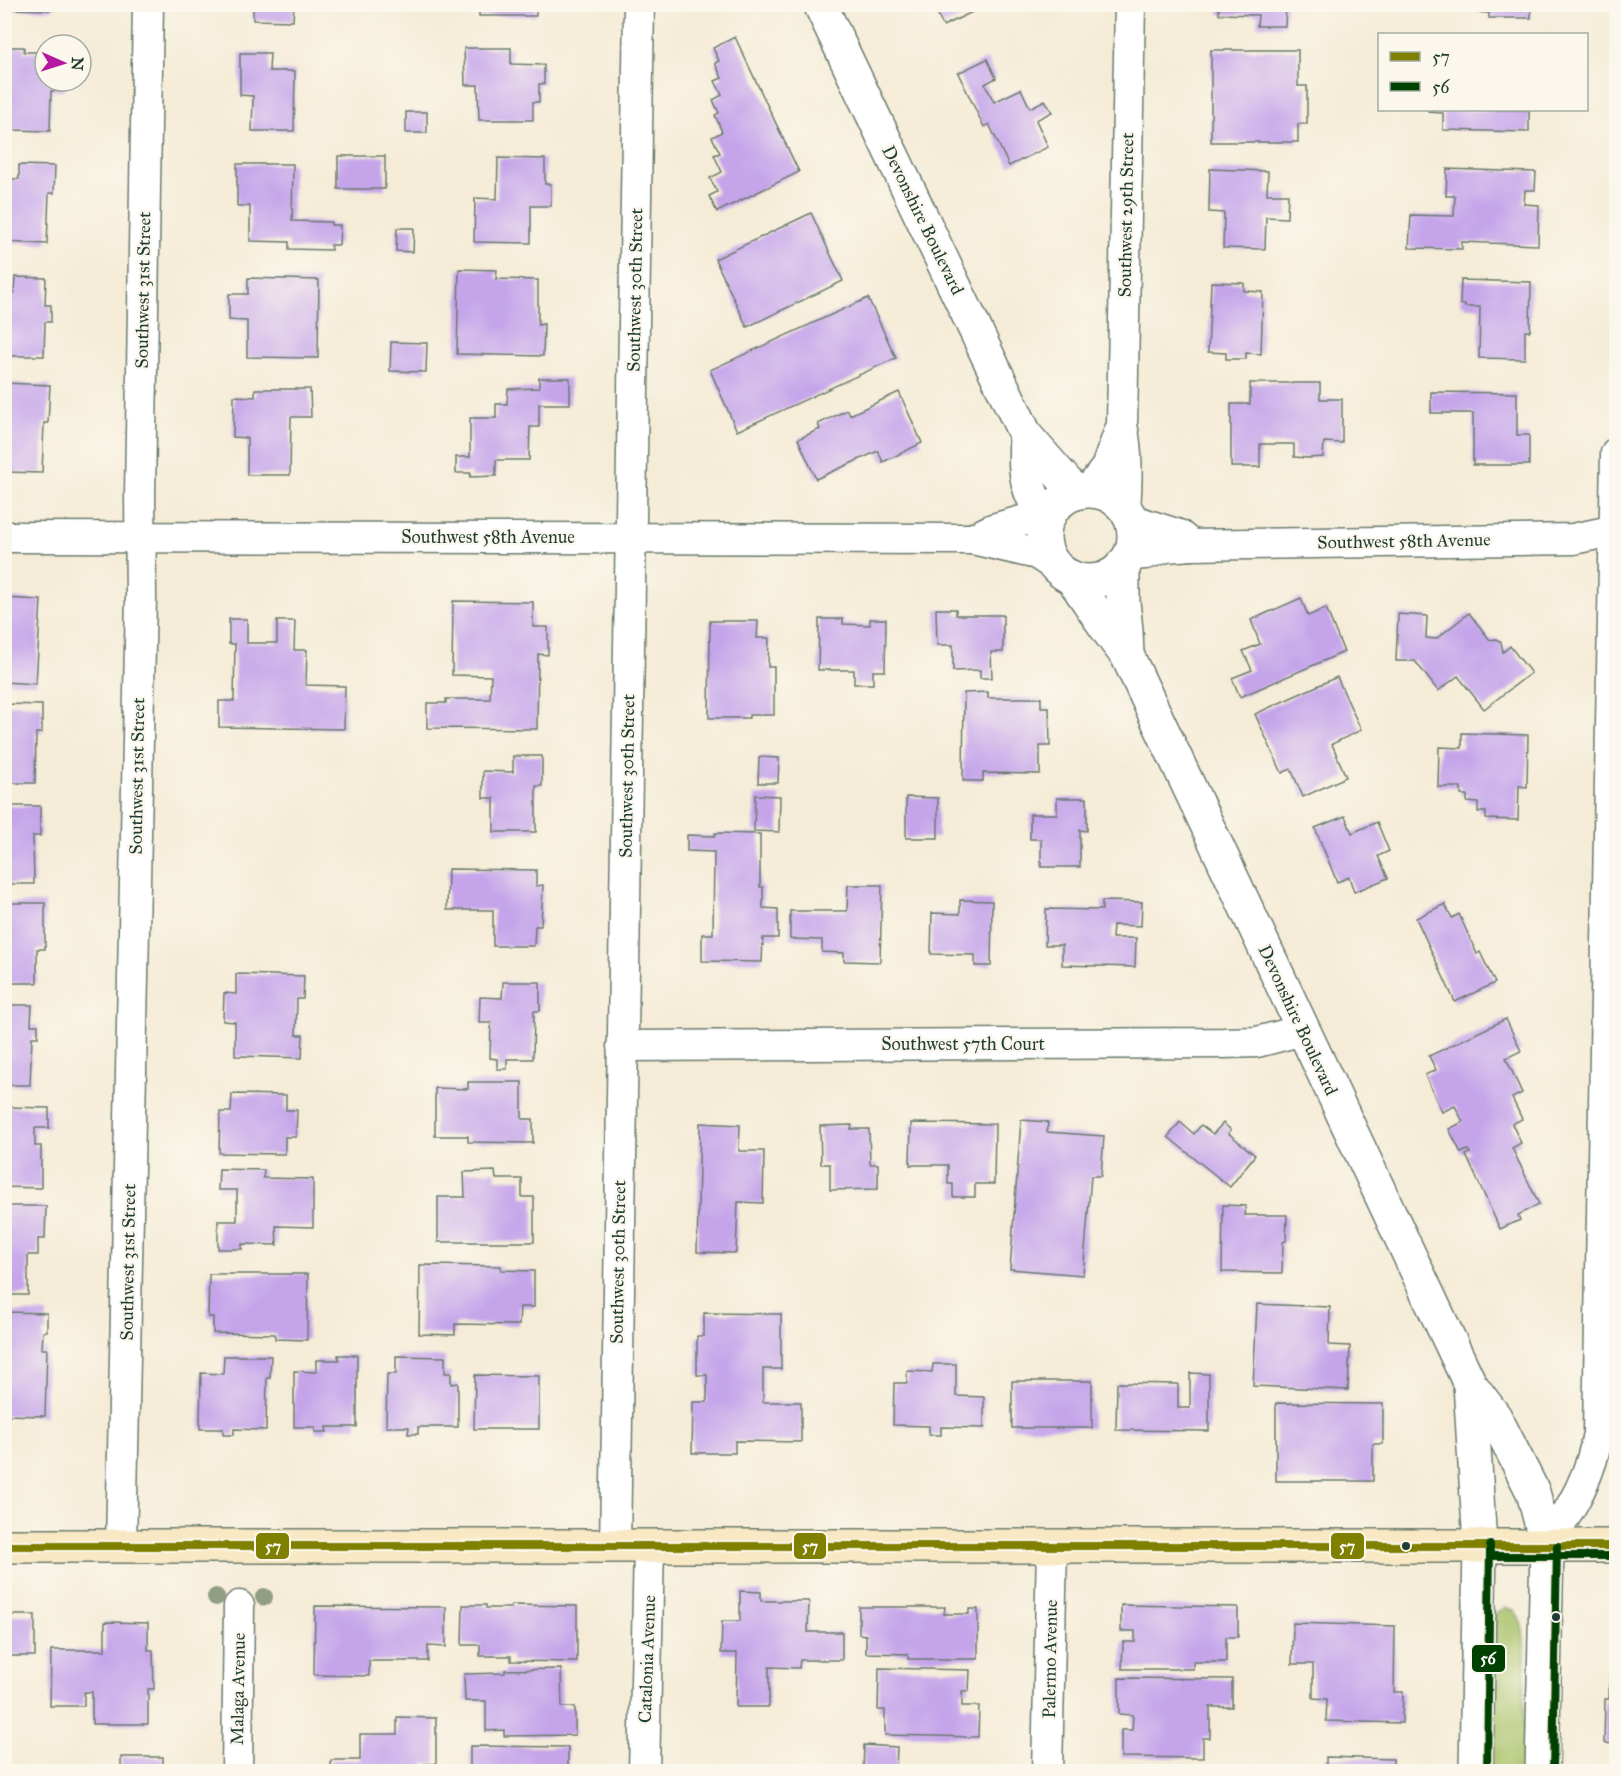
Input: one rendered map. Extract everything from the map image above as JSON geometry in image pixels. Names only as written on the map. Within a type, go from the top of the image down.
[{"type":"main road","points":[[4,1546],[1617,1546]]},
{"type":"street","name":"Southwest 31st Street","points":[[121,1547],[141,597],[148,4]]},
{"type":"street","name":"Southwest 30th Street","points":[[615,1547],[639,4]]},
{"type":"street","name":"Devonshire Boulevard","points":[[820,4],[1026,436],[1082,492]]},
{"type":"street","name":"Southwest 29th Street","points":[[1128,514],[1126,446],[1122,425],[1130,4]]},
{"type":"street","name":"Southwest 29th Street","points":[[1082,492],[1106,468],[1122,425]]},
{"type":"street","name":"Devonshire Boulevard","points":[[1026,436],[1027,477],[1034,498],[1048,518]]},
{"type":"street","points":[[1547,1546],[1582,1487],[1595,1450],[1598,1433],[1617,453]]},
{"type":"street","points":[[1082,492],[1099,492],[1118,502],[1128,514],[1133,537],[1126,560],[1113,574],[1100,580],[1085,581],[1063,572],[1049,555],[1044,532],[1048,518],[1060,501],[1082,492]]},
{"type":"street","points":[[1128,514],[1179,535],[1191,545]]},
{"type":"street","name":"Southwest 58th Avenue","points":[[972,539],[1029,519],[1048,518]]},
{"type":"street","name":"Southwest 58th Avenue","points":[[1126,560],[1166,547],[1191,545],[1573,539],[1616,530]]},
{"type":"street","name":"Southwest 58th Avenue","points":[[4,537],[972,539],[1037,554],[1063,572]]},
{"type":"street","name":"Devonshire Boulevard","points":[[1126,560],[1123,602],[1127,655]]},
{"type":"street","name":"Devonshire Boulevard","points":[[1063,572],[1101,619],[1110,636],[1127,655],[1470,1384],[1495,1417],[1533,1492],[1547,1546],[1542,1772]]},
{"type":"street","name":"Southwest 57th Court","points":[[622,1046],[1223,1043],[1257,1042],[1302,1030]]},
{"type":"street","name":"Devonshire Boulevard","points":[[1470,1384],[1480,1545],[1476,1772]]},
{"type":"street","name":"Catalonia Avenue","points":[[644,1772],[649,1547]]},
{"type":"street","name":"Palermo Avenue","points":[[1047,1772],[1052,1547]]},
{"type":"street","name":"Malaga Avenue","points":[[237,1772],[239,1606]]},
{"type":"green space","points":[[1616,1218],[1616,1460],[1612,1457]]},
{"type":"green space","points":[[1506,1608],[1514,1610],[1520,1619],[1523,1631],[1525,1652],[1524,1771],[1485,1772],[1490,1623],[1497,1612]]},
{"type":"building","points":[[7,4],[53,4],[53,10],[7,9]]},
{"type":"building","points":[[253,4],[294,4],[293,21],[253,20]]},
{"type":"building","points":[[479,4],[536,4],[536,16],[479,16]]},
{"type":"building","points":[[933,4],[989,4],[943,26]]},
{"type":"building","points":[[1219,4],[1286,4],[1285,26],[1257,26],[1258,15],[1219,14]]},
{"type":"building","points":[[1476,4],[1531,4],[1531,18],[1489,18],[1489,13],[1476,12]]},
{"type":"building","points":[[735,37],[799,172],[717,212],[709,196],[717,192],[710,178],[722,172],[714,155],[720,153],[712,137],[722,132],[715,115],[719,113],[713,100],[722,95],[715,81],[722,78],[715,63],[719,61],[713,48]]},
{"type":"building","points":[[4,47],[24,47],[24,52],[33,52],[33,93],[51,93],[50,131],[10,130],[10,138],[4,138]]},
{"type":"building","points":[[464,48],[511,48],[511,64],[544,65],[544,84],[539,84],[539,102],[533,102],[533,120],[479,120],[478,85],[465,85]]},
{"type":"building","points":[[1211,50],[1298,50],[1298,86],[1307,86],[1307,124],[1298,124],[1298,142],[1211,142]]},
{"type":"building","points":[[240,53],[270,53],[269,71],[295,71],[294,131],[252,131],[253,96],[240,95]]},
{"type":"building","points":[[987,59],[996,78],[985,84],[994,102],[1021,89],[1030,108],[1045,100],[1052,112],[1036,120],[1048,147],[1009,166],[989,124],[984,127],[958,73]]},
{"type":"building","points":[[1529,111],[1529,132],[1443,130],[1443,113],[1428,112]]},
{"type":"building","points":[[406,112],[427,112],[427,133],[406,133]]},
{"type":"building","points":[[338,156],[385,156],[385,189],[338,189]]},
{"type":"building","points":[[498,158],[545,159],[545,184],[551,184],[551,206],[531,206],[531,243],[474,242],[475,198],[497,199]]},
{"type":"building","points":[[237,164],[293,164],[292,221],[331,222],[331,225],[340,225],[339,245],[331,245],[331,250],[289,249],[289,242],[250,241],[250,206],[237,206]]},
{"type":"building","points":[[19,165],[55,166],[54,193],[49,193],[47,244],[4,242],[4,215],[7,215],[7,208],[4,208],[4,179],[19,179]]},
{"type":"building","points":[[1210,169],[1268,171],[1267,194],[1288,194],[1287,218],[1266,217],[1265,249],[1223,248],[1224,213],[1209,212]]},
{"type":"building","points":[[1447,169],[1536,172],[1535,190],[1525,190],[1524,204],[1539,205],[1538,245],[1461,242],[1462,249],[1409,248],[1411,215],[1454,216],[1455,196],[1446,196]]},
{"type":"building","points":[[811,213],[843,281],[747,327],[715,259]]},
{"type":"building","points":[[397,228],[414,228],[413,252],[396,251]]},
{"type":"building","points":[[459,269],[497,270],[496,279],[538,280],[538,325],[544,324],[543,356],[457,354]]},
{"type":"building","points":[[15,277],[46,278],[45,305],[51,305],[51,322],[45,322],[44,356],[4,356],[4,293],[14,293]]},
{"type":"building","points":[[248,278],[319,280],[318,358],[247,357],[247,321],[229,320],[229,294],[248,294]]},
{"type":"building","points":[[1461,280],[1531,282],[1530,331],[1525,331],[1525,359],[1479,358],[1480,307],[1465,307],[1460,304]]},
{"type":"building","points":[[1211,282],[1244,283],[1244,291],[1263,292],[1261,354],[1246,353],[1246,359],[1226,359],[1226,353],[1208,352]]},
{"type":"building","points":[[868,298],[896,358],[737,431],[710,370]]},
{"type":"building","points":[[391,342],[427,343],[426,372],[390,371]]},
{"type":"building","points":[[539,378],[570,378],[570,404],[539,404],[539,427],[530,427],[529,460],[496,460],[496,476],[470,477],[471,473],[456,473],[456,457],[470,457],[470,418],[496,418],[496,404],[507,404],[508,389],[539,388]]},
{"type":"building","points":[[5,383],[50,385],[48,423],[44,423],[42,473],[5,472]]},
{"type":"building","points":[[1250,383],[1320,383],[1320,399],[1342,399],[1342,443],[1324,442],[1323,457],[1309,458],[1294,457],[1294,444],[1260,444],[1260,467],[1231,467],[1231,404],[1250,404]]},
{"type":"building","points":[[255,389],[310,389],[311,417],[291,417],[290,475],[247,475],[247,438],[233,437],[234,396],[255,397]]},
{"type":"building","points":[[899,392],[922,443],[883,462],[878,451],[816,479],[798,439],[820,429],[818,424],[847,410],[850,415]]},
{"type":"building","points":[[1431,392],[1517,393],[1517,435],[1529,435],[1529,465],[1473,465],[1473,413],[1431,413]]},
{"type":"building","points":[[4,598],[41,600],[36,684],[4,682]]},
{"type":"building","points":[[1301,598],[1308,616],[1326,608],[1344,652],[1240,697],[1232,678],[1252,670],[1243,651],[1260,644],[1251,620]]},
{"type":"building","points":[[453,601],[533,602],[533,627],[548,627],[548,655],[538,654],[537,729],[427,728],[427,703],[446,703],[446,699],[490,699],[491,676],[452,675]]},
{"type":"building","points":[[936,609],[956,609],[956,615],[1003,615],[1003,652],[991,652],[992,678],[980,678],[980,670],[953,671],[953,645],[937,645]]},
{"type":"building","points":[[1469,613],[1490,640],[1496,639],[1501,642],[1503,652],[1510,646],[1531,673],[1484,709],[1458,676],[1438,691],[1415,661],[1396,661],[1398,614],[1427,616],[1426,638],[1436,639]]},
{"type":"building","points":[[229,619],[247,619],[247,643],[277,643],[277,621],[295,621],[294,650],[307,650],[306,685],[345,686],[344,729],[219,727],[219,701],[234,701],[235,644],[229,644]]},
{"type":"building","points":[[819,619],[843,619],[843,624],[870,625],[870,619],[886,619],[885,671],[873,671],[873,684],[854,684],[854,670],[818,670]]},
{"type":"building","points":[[710,621],[758,621],[757,638],[769,638],[768,667],[774,667],[774,715],[749,715],[749,718],[709,718]]},
{"type":"building","points":[[1337,677],[1361,730],[1332,744],[1346,777],[1303,797],[1291,769],[1282,773],[1255,714]]},
{"type":"building","points":[[988,692],[988,698],[1041,698],[1041,707],[1049,707],[1050,746],[1040,746],[1040,774],[983,773],[983,781],[963,781],[964,693]]},
{"type":"building","points":[[5,704],[42,705],[42,733],[36,733],[35,783],[5,783]]},
{"type":"building","points":[[1462,733],[1528,735],[1527,787],[1519,786],[1518,820],[1486,819],[1486,812],[1478,812],[1478,803],[1467,802],[1467,795],[1461,795],[1461,787],[1438,787],[1439,747],[1462,748]]},
{"type":"building","points":[[513,756],[542,756],[542,786],[536,786],[536,832],[494,832],[494,798],[483,798],[483,771],[513,772]]},
{"type":"building","points":[[759,757],[779,758],[778,783],[758,783]]},
{"type":"building","points":[[755,795],[780,796],[779,832],[754,831]]},
{"type":"building","points":[[906,797],[938,798],[938,838],[906,838]]},
{"type":"building","points":[[1057,798],[1087,798],[1087,831],[1080,830],[1080,867],[1041,867],[1041,839],[1030,839],[1030,814],[1057,814]]},
{"type":"building","points":[[5,806],[40,806],[40,836],[33,836],[34,884],[5,884]]},
{"type":"building","points":[[1345,816],[1352,833],[1377,822],[1389,851],[1378,856],[1388,878],[1354,892],[1349,877],[1337,882],[1315,828]]},
{"type":"building","points":[[715,833],[760,834],[760,887],[763,887],[763,908],[778,909],[778,938],[763,938],[762,962],[702,961],[702,934],[713,934],[714,852],[687,851],[687,835],[715,836]]},
{"type":"building","points":[[448,869],[536,870],[536,886],[543,885],[541,926],[535,926],[534,946],[493,946],[493,910],[447,910]]},
{"type":"building","points":[[848,885],[882,885],[880,962],[844,961],[844,953],[822,952],[822,940],[790,939],[790,911],[847,911]]},
{"type":"building","points":[[960,900],[992,901],[991,966],[975,966],[975,955],[931,954],[932,913],[960,914]]},
{"type":"building","points":[[1102,901],[1142,902],[1141,926],[1113,925],[1112,938],[1136,938],[1135,967],[1062,965],[1062,945],[1045,945],[1046,909],[1102,910]]},
{"type":"building","points":[[4,903],[45,903],[45,949],[37,949],[37,983],[4,983]]},
{"type":"building","points":[[1445,904],[1452,918],[1459,914],[1477,954],[1480,952],[1495,983],[1455,1002],[1416,918]]},
{"type":"building","points":[[236,974],[304,976],[303,999],[297,999],[296,1035],[303,1035],[302,1058],[235,1056],[235,1022],[223,1021],[224,993],[236,994]]},
{"type":"building","points":[[503,982],[540,982],[540,1011],[534,1011],[533,1059],[507,1059],[507,1069],[497,1069],[497,1059],[490,1058],[491,1023],[479,1023],[480,997],[502,998]]},
{"type":"building","points":[[4,1005],[32,1005],[31,1025],[38,1025],[38,1037],[32,1037],[30,1085],[4,1085]]},
{"type":"building","points":[[1506,1019],[1521,1051],[1506,1058],[1522,1093],[1512,1098],[1522,1119],[1512,1124],[1521,1143],[1512,1148],[1539,1204],[1518,1215],[1520,1220],[1500,1229],[1466,1155],[1470,1153],[1468,1150],[1461,1153],[1449,1129],[1463,1122],[1455,1106],[1442,1112],[1425,1075],[1436,1070],[1429,1056]]},
{"type":"building","points":[[468,1082],[522,1082],[522,1119],[533,1119],[533,1143],[468,1142],[468,1136],[435,1136],[435,1088],[468,1089]]},
{"type":"building","points":[[232,1094],[286,1095],[286,1110],[297,1110],[296,1137],[285,1137],[285,1154],[219,1153],[220,1112],[231,1112]]},
{"type":"building","points":[[6,1107],[49,1108],[49,1128],[35,1128],[35,1146],[41,1146],[41,1188],[4,1187]]},
{"type":"building","points":[[1021,1120],[1048,1122],[1047,1132],[1104,1136],[1101,1176],[1091,1176],[1083,1275],[1010,1269]]},
{"type":"building","points":[[1180,1122],[1194,1134],[1201,1125],[1213,1134],[1223,1123],[1231,1130],[1228,1133],[1255,1155],[1230,1187],[1168,1137]]},
{"type":"building","points":[[700,1123],[740,1125],[739,1151],[764,1151],[763,1203],[738,1202],[736,1253],[697,1252]]},
{"type":"building","points":[[911,1123],[995,1124],[994,1184],[975,1184],[975,1197],[953,1197],[953,1184],[948,1184],[948,1165],[910,1165]]},
{"type":"building","points":[[852,1125],[851,1129],[869,1129],[870,1164],[878,1164],[878,1189],[830,1190],[830,1164],[821,1164],[820,1126]]},
{"type":"building","points":[[219,1169],[264,1170],[263,1178],[313,1179],[313,1227],[276,1226],[277,1245],[242,1244],[242,1249],[218,1249],[218,1221],[237,1221],[237,1190],[218,1190]]},
{"type":"building","points":[[495,1171],[496,1179],[522,1179],[522,1197],[534,1197],[534,1242],[438,1242],[438,1197],[465,1197],[464,1172]]},
{"type":"building","points":[[1223,1205],[1246,1206],[1245,1215],[1287,1215],[1282,1273],[1222,1272]]},
{"type":"building","points":[[4,1206],[46,1206],[45,1239],[38,1239],[38,1255],[28,1255],[28,1295],[4,1295]]},
{"type":"building","points":[[420,1265],[501,1266],[501,1270],[534,1271],[534,1307],[520,1307],[519,1325],[455,1324],[455,1335],[419,1334]]},
{"type":"building","points":[[209,1274],[308,1274],[307,1340],[275,1339],[275,1334],[213,1333],[213,1317],[208,1317]]},
{"type":"building","points":[[1257,1304],[1330,1307],[1329,1345],[1350,1346],[1348,1390],[1253,1386]]},
{"type":"building","points":[[4,1312],[47,1313],[47,1331],[43,1332],[42,1349],[47,1349],[45,1416],[4,1415]]},
{"type":"building","points":[[704,1313],[781,1314],[781,1369],[763,1369],[763,1402],[801,1402],[801,1442],[735,1441],[735,1453],[692,1453],[693,1402],[707,1402],[707,1375],[697,1375],[697,1336],[704,1336]]},
{"type":"building","points":[[338,1355],[357,1355],[357,1427],[326,1427],[327,1432],[315,1432],[315,1427],[294,1427],[294,1371],[316,1372],[316,1360],[339,1360]]},
{"type":"building","points":[[224,1356],[271,1356],[270,1378],[267,1378],[266,1430],[234,1429],[234,1435],[223,1435],[223,1429],[200,1429],[201,1373],[223,1374]]},
{"type":"building","points":[[396,1356],[445,1357],[445,1373],[451,1373],[451,1384],[458,1383],[458,1427],[418,1427],[418,1434],[408,1434],[409,1427],[386,1427],[387,1374],[396,1374]]},
{"type":"building","points":[[933,1364],[956,1364],[956,1396],[984,1397],[984,1428],[941,1427],[941,1435],[929,1435],[929,1426],[893,1425],[894,1383],[907,1383],[907,1371],[932,1372]]},
{"type":"building","points":[[1190,1373],[1209,1374],[1209,1431],[1116,1430],[1117,1383],[1178,1384],[1178,1408],[1190,1408]]},
{"type":"building","points":[[475,1375],[539,1376],[539,1429],[474,1429]]},
{"type":"building","points":[[1012,1381],[1092,1381],[1092,1428],[1012,1428]]},
{"type":"building","points":[[1276,1403],[1383,1404],[1383,1444],[1373,1444],[1373,1481],[1276,1481]]},
{"type":"building","points":[[740,1591],[761,1592],[761,1601],[809,1601],[808,1632],[842,1632],[842,1660],[800,1660],[799,1668],[769,1667],[769,1707],[736,1707],[737,1653],[721,1653],[722,1621],[740,1621]]},
{"type":"building","points":[[463,1605],[486,1605],[486,1608],[511,1608],[511,1605],[577,1606],[577,1662],[511,1661],[511,1656],[480,1656],[480,1645],[462,1645]]},
{"type":"building","points":[[1121,1605],[1238,1607],[1238,1637],[1226,1637],[1226,1662],[1193,1662],[1193,1669],[1122,1669],[1123,1642],[1135,1642],[1135,1631],[1121,1631]]},
{"type":"building","points":[[315,1606],[446,1607],[446,1647],[428,1646],[428,1661],[369,1661],[369,1676],[314,1675]]},
{"type":"building","points":[[859,1607],[945,1607],[944,1614],[969,1614],[969,1609],[978,1609],[978,1659],[908,1659],[908,1654],[866,1653],[866,1635],[859,1634]]},
{"type":"building","points":[[5,1615],[35,1615],[35,1656],[5,1656]]},
{"type":"building","points":[[105,1622],[148,1623],[148,1650],[153,1650],[154,1689],[148,1689],[148,1724],[92,1724],[92,1692],[84,1692],[84,1706],[50,1706],[51,1650],[105,1650]]},
{"type":"building","points":[[1293,1623],[1395,1626],[1394,1692],[1403,1692],[1402,1723],[1326,1721],[1327,1699],[1313,1698],[1313,1664],[1292,1664]]},
{"type":"building","points":[[1611,1630],[1616,1630],[1616,1744],[1604,1743],[1605,1699],[1609,1699]]},
{"type":"building","points":[[879,1668],[970,1670],[969,1691],[962,1691],[962,1706],[979,1706],[978,1737],[885,1735],[885,1710],[878,1710]]},
{"type":"building","points":[[561,1669],[562,1707],[575,1707],[575,1735],[504,1736],[504,1730],[486,1731],[486,1701],[465,1701],[464,1674],[505,1673],[505,1670]]},
{"type":"building","points":[[1119,1678],[1232,1679],[1232,1707],[1210,1707],[1210,1738],[1203,1738],[1203,1758],[1121,1757],[1121,1730],[1132,1730],[1133,1715],[1119,1714]]},
{"type":"building","points":[[397,1717],[436,1718],[436,1764],[424,1764],[424,1772],[331,1772],[331,1760],[360,1760],[360,1734],[397,1734]]},
{"type":"building","points":[[864,1745],[897,1747],[896,1772],[863,1772]]},
{"type":"building","points":[[470,1746],[568,1747],[568,1766],[574,1766],[574,1772],[470,1772]]},
{"type":"building","points":[[121,1757],[163,1757],[163,1772],[121,1772]]},
{"type":"building","points":[[1326,1757],[1393,1759],[1393,1772],[1326,1772]]},
{"type":"building","points":[[1141,1768],[1217,1769],[1217,1772],[1141,1772]]},
{"type":"transit line","name":"56","points":[[1487,1772],[1490,1545]]},
{"type":"transit line","name":"57","points":[[4,1546],[1616,1546]]},
{"type":"transit line","name":"56","points":[[1553,1772],[1557,1546]]},
{"type":"transit line","name":"56","points":[[1494,1556],[1616,1556]]}]
